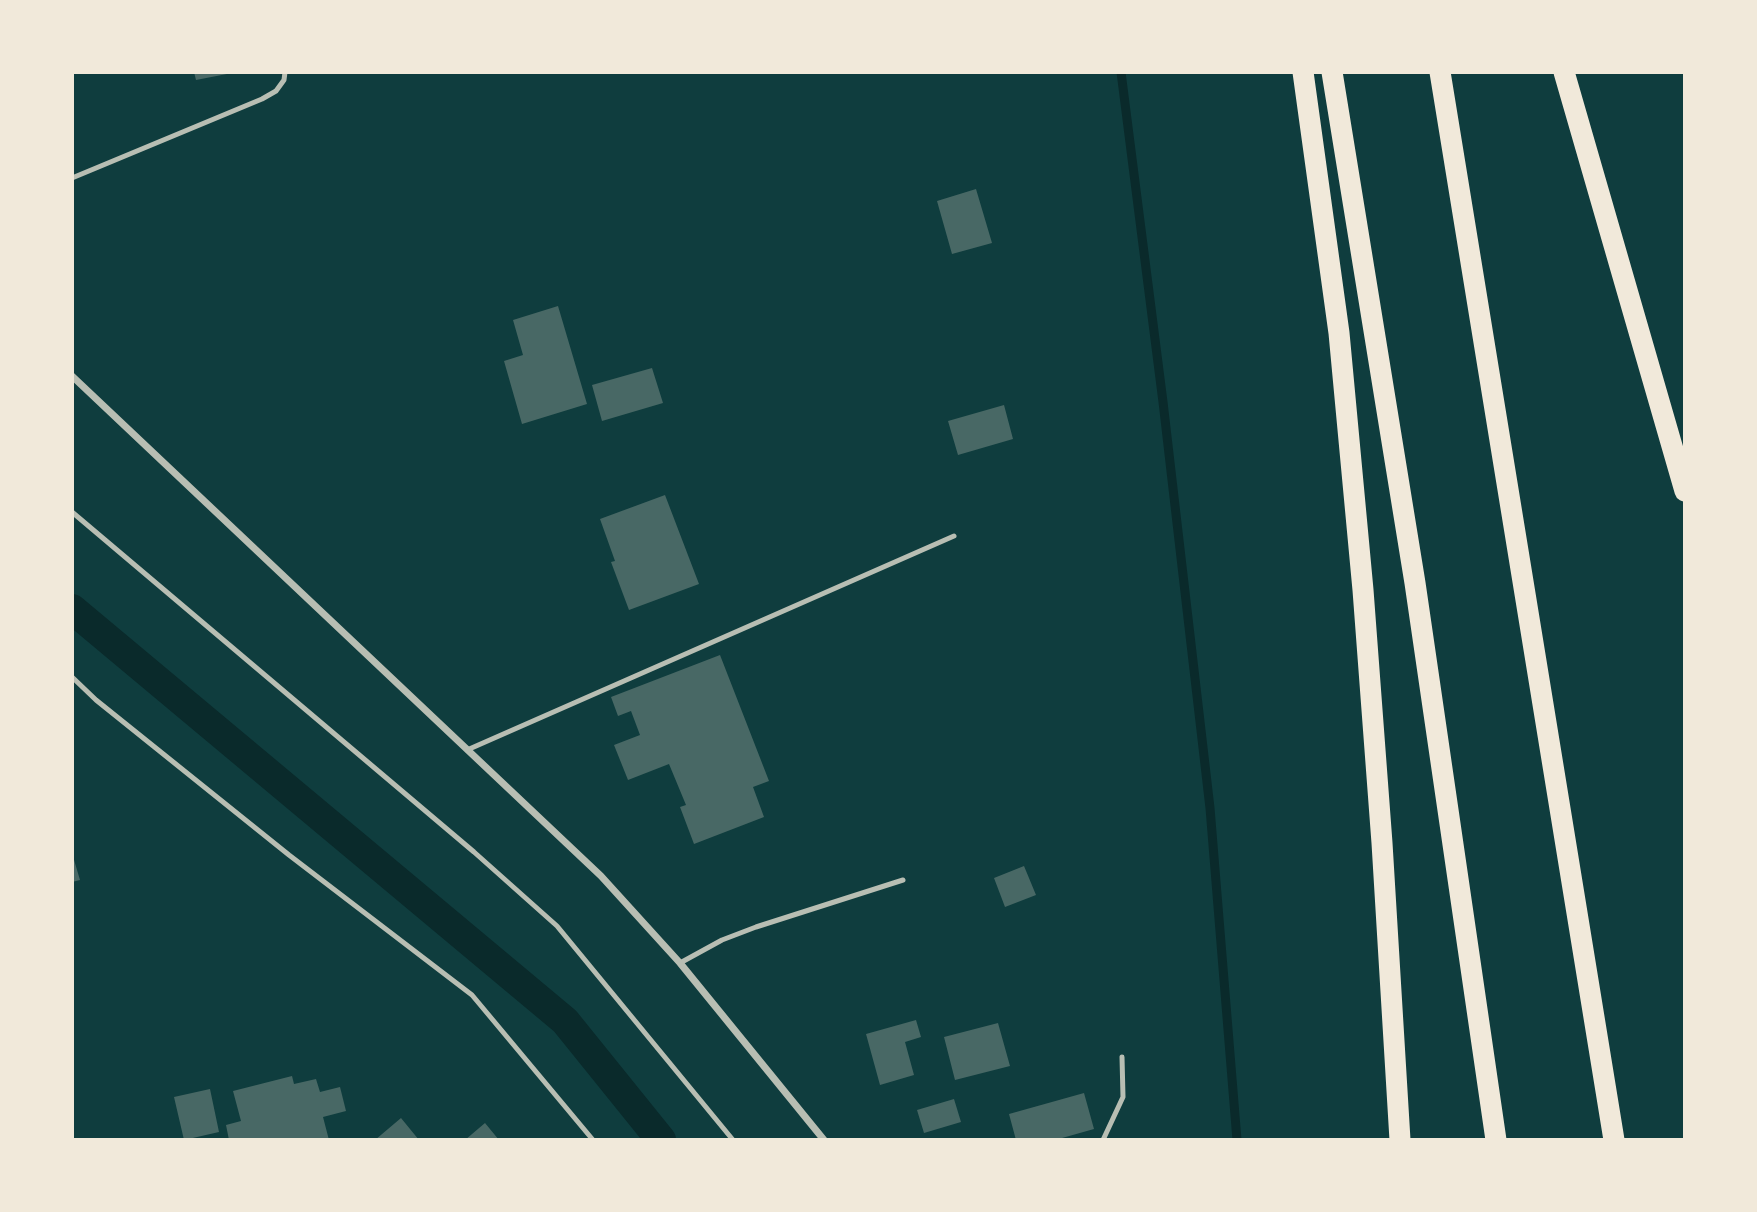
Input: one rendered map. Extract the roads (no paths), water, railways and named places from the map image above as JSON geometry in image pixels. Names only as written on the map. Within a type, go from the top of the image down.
[{"type":"highway","points":[[1303,72],[1339,333],[1363,590],[1400,1140]]},
{"type":"highway","points":[[1332,72],[1421,624],[1496,1140]]},
{"type":"highway","points":[[1440,72],[1518,545],[1558,810],[1614,1140]]},
{"type":"highway","points":[[1564,72],[1685,491]]},
{"type":"street","points":[[72,376],[601,876],[680,963],[824,1140]]},
{"type":"lane","points":[[72,178],[262,99],[276,91],[284,80],[285,72]]},
{"type":"lane","points":[[72,512],[474,852],[557,926],[733,1140]]},
{"type":"lane","points":[[467,750],[954,536]]},
{"type":"lane","points":[[72,677],[96,701],[289,855],[472,995],[593,1140]]},
{"type":"lane","points":[[680,963],[722,940],[903,880]]},
{"type":"lane","points":[[1103,1140],[1123,1097],[1122,1057]]},
{"type":"waterway","points":[[1121,72],[1210,808],[1237,1140]]},
{"type":"waterway","points":[[72,609],[565,1021],[661,1140]]}]
